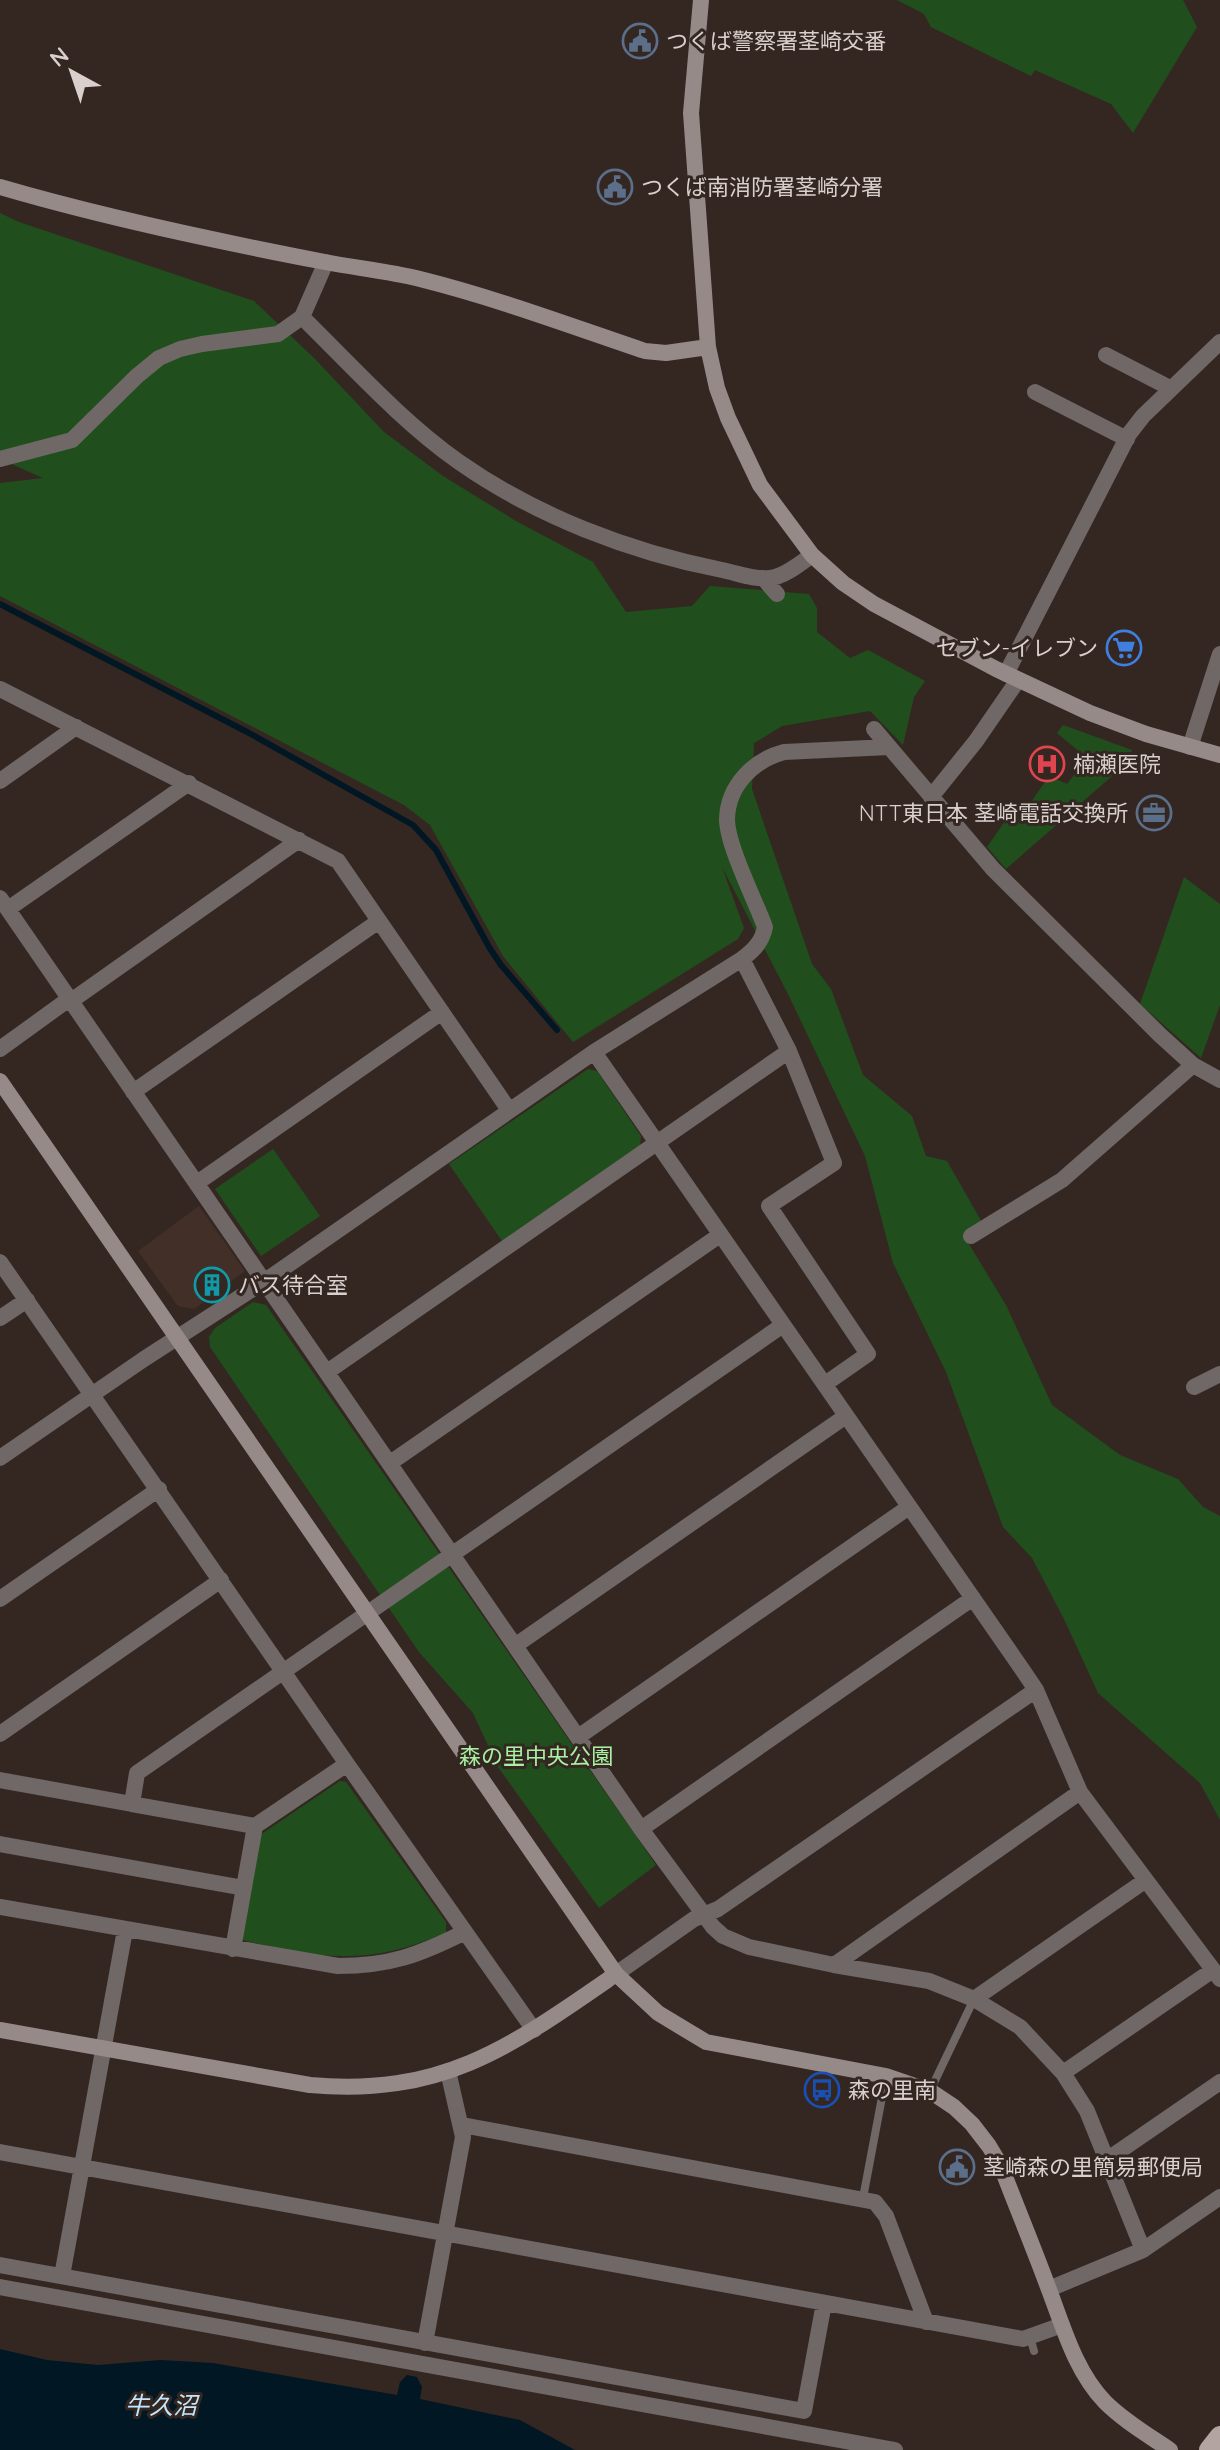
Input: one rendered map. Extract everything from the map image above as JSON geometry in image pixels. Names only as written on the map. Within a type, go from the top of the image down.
[{"type":"main road","points":[[1209,2450],[1220,2436]]},
{"type":"street","points":[[701,0],[691,113],[708,347],[717,388],[746,460],[760,485],[812,555],[843,583],[874,604],[1012,677],[1090,713],[1220,755]]},
{"type":"street","points":[[0,187],[55,203],[448,286],[645,351],[666,353],[708,347]]},
{"type":"street","points":[[0,459],[72,440],[159,358],[202,344],[278,334],[302,317],[326,262]]},
{"type":"street","points":[[302,317],[413,425],[494,485],[536,508],[639,550],[763,578],[774,578],[812,555]]},
{"type":"street","points":[[931,797],[976,741],[1012,677],[1127,439],[1143,416],[1220,342]]},
{"type":"street","points":[[1106,355],[1170,388]]},
{"type":"street","points":[[1035,392],[1127,439]]},
{"type":"street","points":[[763,578],[777,594]]},
{"type":"street","points":[[1190,747],[1220,654]]},
{"type":"street","points":[[0,689],[338,861],[509,1110]]},
{"type":"street","points":[[0,781],[76,727]]},
{"type":"street","points":[[874,729],[993,869],[1193,1065],[1220,1080]]},
{"type":"street","points":[[0,1458],[265,1281],[594,1052],[742,959],[763,937],[765,927],[732,844],[727,820],[731,799],[740,781],[753,766],[784,752],[889,747]]},
{"type":"street","points":[[189,783],[4,904],[703,1915],[723,1936],[736,1943],[834,1965],[929,1981],[974,1999],[1020,2027],[1063,2073],[1087,2111],[1143,2250]]},
{"type":"street","points":[[0,1049],[299,840]]},
{"type":"street","points":[[133,1092],[379,921]]},
{"type":"street","points":[[742,959],[789,1051],[834,1163],[769,1206],[868,1354],[825,1384]]},
{"type":"street","points":[[197,1183],[442,1012]]},
{"type":"street","points":[[327,1372],[789,1051]]},
{"type":"street","points":[[594,1052],[1036,1690],[1080,1792],[1217,1974],[1063,2073]]},
{"type":"street","points":[[971,1236],[1062,1180],[1193,1065]]},
{"type":"street","points":[[0,1081],[616,1974],[658,2013],[706,2042],[886,2076],[930,2091],[954,2107],[989,2146],[1001,2166],[1079,2365],[1104,2402],[1158,2447]]},
{"type":"street","points":[[390,1463],[720,1235]]},
{"type":"street","points":[[0,1262],[534,2030]]},
{"type":"street","points":[[0,1318],[27,1300]]},
{"type":"street","points":[[132,1804],[137,1773],[783,1325]]},
{"type":"street","points":[[1194,1387],[1220,1374]]},
{"type":"street","points":[[516,1645],[846,1416]]},
{"type":"street","points":[[0,1599],[159,1489]]},
{"type":"street","points":[[578,1737],[909,1507]]},
{"type":"street","points":[[0,1734],[221,1580]]},
{"type":"street","points":[[641,1829],[973,1598]]},
{"type":"street","points":[[0,2030],[310,2085],[345,2088],[388,2085],[448,2071],[510,2045],[534,2030],[694,1919],[718,1909],[1036,1690]]},
{"type":"street","points":[[0,1780],[255,1826],[347,1764]]},
{"type":"street","points":[[834,1965],[1080,1792]]},
{"type":"street","points":[[233,1949],[255,1826]]},
{"type":"street","points":[[0,1844],[244,1888]]},
{"type":"street","points":[[974,1999],[1146,1880]]},
{"type":"street","points":[[0,1907],[314,1963],[362,1966],[411,1957],[465,1932]]},
{"type":"street","points":[[62,2276],[125,1930]]},
{"type":"street","points":[[425,2343],[463,2137],[448,2071]]},
{"type":"street","points":[[1108,2159],[1220,2082]]},
{"type":"street","points":[[462,2125],[875,2202],[886,2216],[925,2327]]},
{"type":"street","points":[[0,2152],[824,2303],[925,2327],[1023,2339],[1032,2344],[1062,2325]]},
{"type":"street","points":[[1049,2289],[1143,2250],[1220,2197]]},
{"type":"street","points":[[0,2265],[804,2411],[824,2303]]},
{"type":"street","points":[[0,2287],[895,2450]]},
{"type":"lane","points":[[930,2091],[974,1999]]},
{"type":"lane","points":[[863,2198],[886,2076]]},
{"type":"shaded area","points":[[199,1206],[245,1271],[194,1309],[178,1306],[138,1251]]},
{"type":"green space","points":[[897,0],[1183,0],[1197,27],[1133,133],[1111,104],[1035,70],[1031,76],[931,27],[924,14]]},
{"type":"green space","points":[[0,213],[254,301],[315,359],[384,432],[443,476],[516,521],[593,562],[626,612],[692,606],[710,586],[809,594],[817,608],[817,632],[850,658],[868,650],[925,681],[914,697],[903,745],[870,711],[782,726],[754,743],[752,789],[812,964],[831,989],[863,1075],[912,1116],[926,1156],[947,1161],[983,1224],[964,1236],[1006,1305],[1052,1405],[1120,1455],[1178,1479],[1203,1507],[1220,1516],[1220,1820],[1200,1783],[1098,1693],[1032,1558],[1003,1527],[946,1372],[893,1263],[865,1156],[789,996],[722,867],[744,928],[738,939],[573,1042],[503,956],[430,825],[404,805],[0,596],[0,483],[43,478],[0,459]]},
{"type":"green space","points":[[1063,725],[1132,750],[1128,762],[1006,869],[987,847],[1012,811],[1024,812],[1049,776],[1067,784],[1087,758],[1057,733]]},
{"type":"green space","points":[[1184,877],[1220,904],[1220,1005],[1201,1058],[1140,1004]]},
{"type":"green space","points":[[588,1069],[597,1071],[641,1136],[640,1145],[502,1241],[449,1164]]},
{"type":"green space","points":[[273,1149],[320,1216],[261,1256],[215,1189]]},
{"type":"green space","name":"森の里中央公園","points":[[253,1302],[266,1305],[656,1865],[599,1908],[498,1767],[473,1713],[419,1652],[210,1347],[209,1337],[215,1328]]},
{"type":"green space","points":[[340,1781],[346,1782],[446,1922],[446,1933],[398,1949],[348,1956],[308,1953],[241,1940],[260,1835]]},
{"type":"water","name":"牛久沼","points":[[0,2349],[47,2360],[98,2365],[160,2360],[213,2363],[397,2395],[400,2382],[407,2375],[417,2377],[422,2387],[420,2399],[520,2420],[575,2450],[0,2450]]},
{"type":"waterway","points":[[0,604],[249,733],[413,825],[436,850],[501,965],[557,1030]]},
{"type":"place","name":"つくば警察署茎崎交番","points":[[640,41]]},
{"type":"place","name":"つくば南消防署茎崎分署","points":[[615,187]]},
{"type":"place","name":"セブン-イレブン","points":[[1124,648]]},
{"type":"place","name":"楠瀬医院","points":[[1047,764]]},
{"type":"place","name":"NTT東日本 茎崎電話交換所","points":[[1154,813]]},
{"type":"place","name":"バス待合室","points":[[212,1285]]},
{"type":"place","name":"森の里南","points":[[822,2090]]},
{"type":"place","name":"茎崎森の里簡易郵便局","points":[[957,2167]]}]
